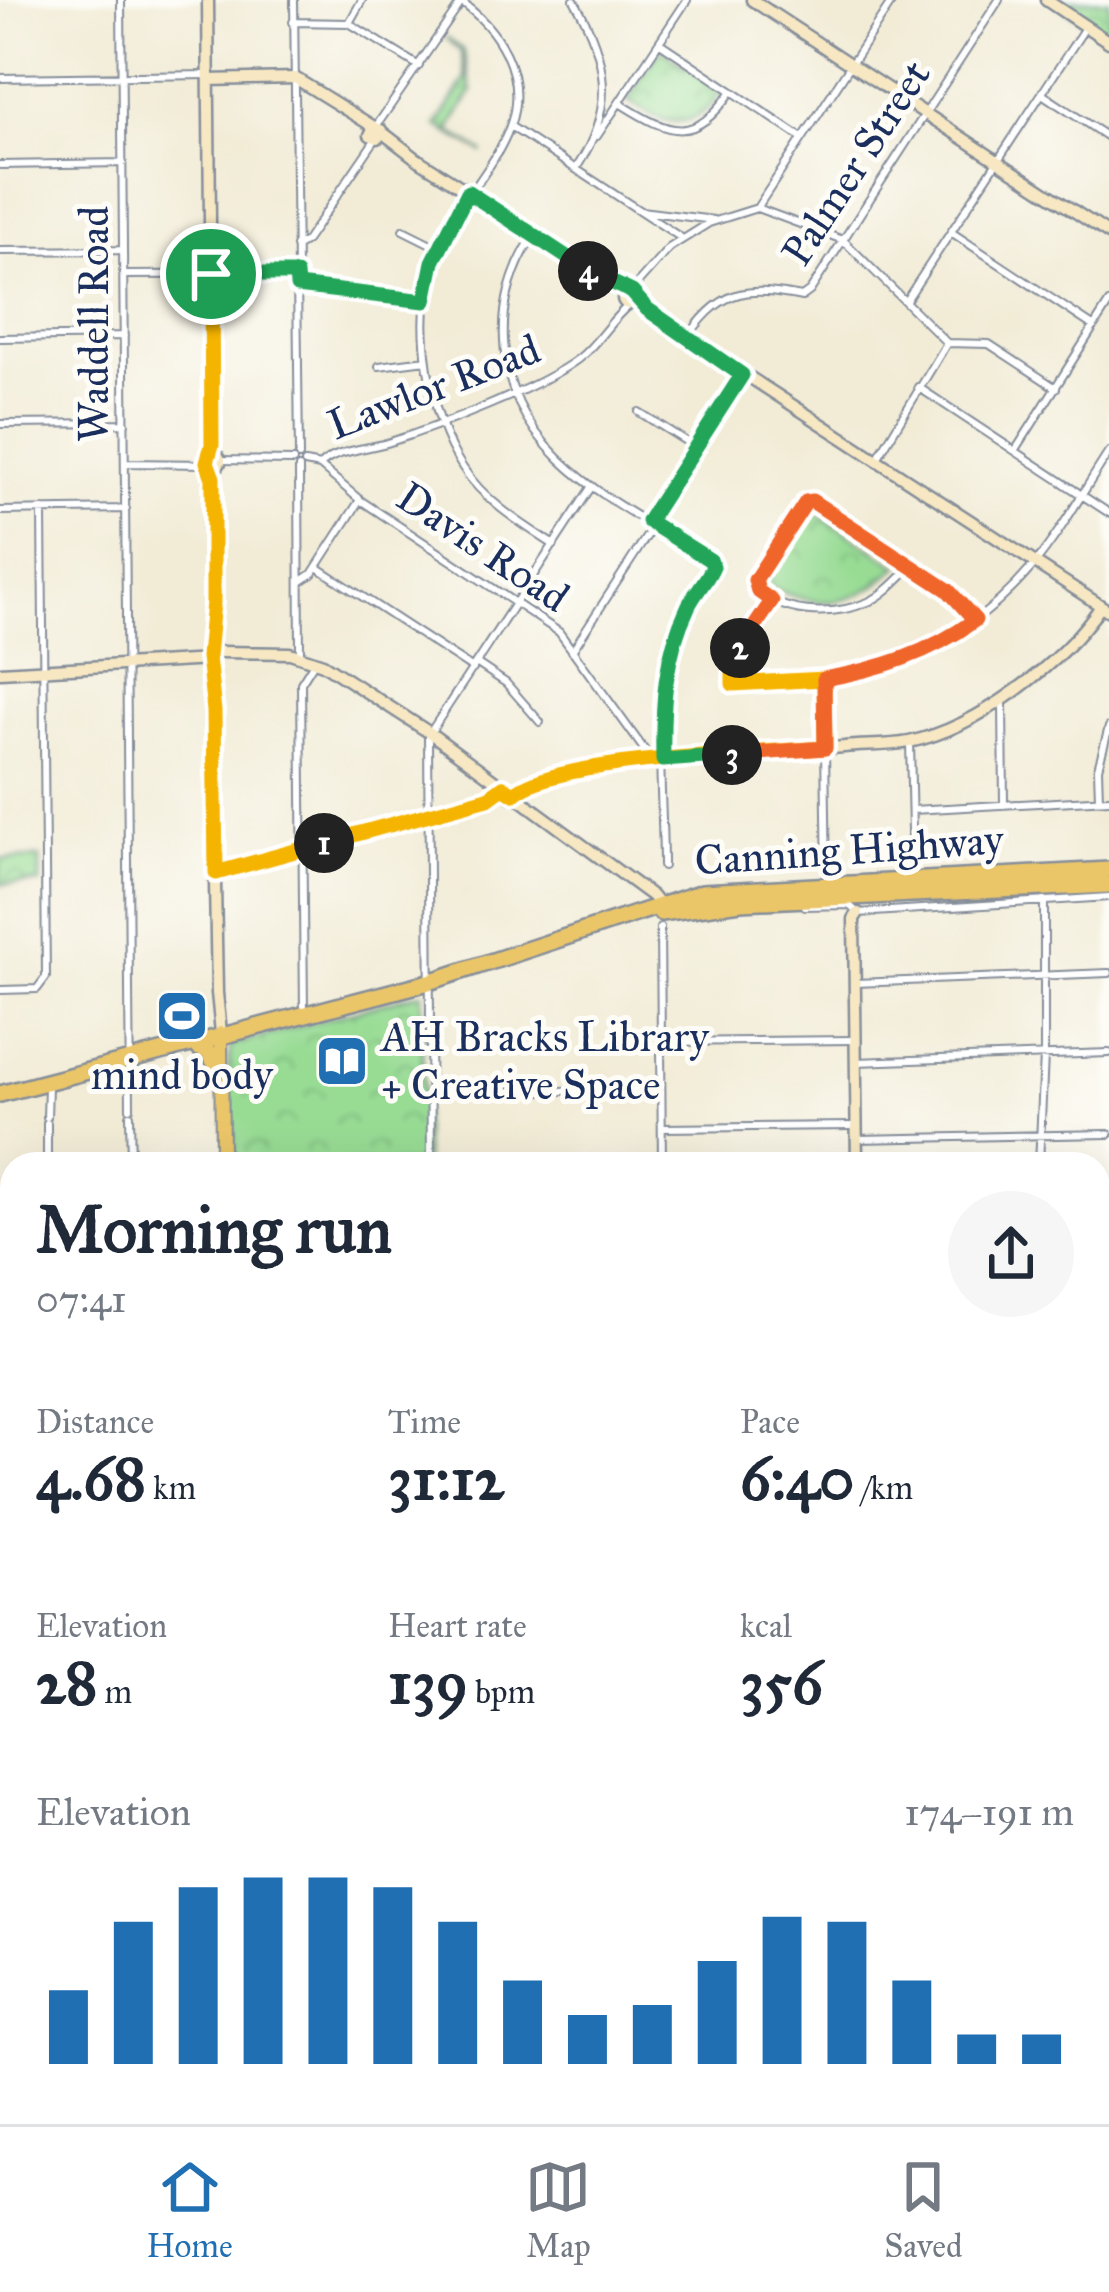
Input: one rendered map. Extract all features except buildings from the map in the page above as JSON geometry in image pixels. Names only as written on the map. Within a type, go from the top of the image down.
[{"type":"highway","name":"Canning Highway","points":[[0,1097],[45,1089],[429,982],[703,898],[913,880],[995,889],[1109,870]]},
{"type":"highway","name":"Canning Highway","points":[[703,898],[771,900],[1109,885]]},
{"type":"highway","points":[[215,1040],[209,1052],[216,1065]]},
{"type":"main road","points":[[215,1040],[219,1152]]},
{"type":"main road","points":[[216,1065],[219,1152]]},
{"type":"street","name":"Waddell Road","points":[[121,0],[131,1152]]},
{"type":"street","points":[[208,0],[215,1040]]},
{"type":"street","points":[[293,0],[305,659],[301,683],[302,1016]]},
{"type":"street","points":[[349,23],[362,0]]},
{"type":"street","points":[[574,0],[591,29],[602,64],[604,103],[597,136]]},
{"type":"street","points":[[577,166],[687,0]]},
{"type":"street","points":[[752,0],[1109,234]]},
{"type":"street","name":"Palmer Street","points":[[688,337],[715,306],[734,294],[773,290],[802,297],[810,291],[1000,0]]},
{"type":"street","points":[[1046,0],[1109,42]]},
{"type":"street","points":[[296,247],[306,241],[460,1],[484,18],[502,42],[513,103],[510,125],[439,248],[425,301],[426,360],[463,469],[506,513],[554,545]]},
{"type":"street","points":[[758,208],[889,1]]},
{"type":"street","points":[[293,22],[349,23],[419,67]]},
{"type":"street","points":[[906,301],[1086,26]]},
{"type":"street","points":[[660,43],[802,138]]},
{"type":"street","points":[[0,78],[122,76],[295,82],[1105,609],[1059,655],[1003,698],[910,742],[599,766],[216,873]]},
{"type":"street","points":[[620,104],[662,128],[685,130],[717,112],[732,91]]},
{"type":"street","points":[[1042,94],[1109,138]]},
{"type":"street","points":[[510,125],[683,239]]},
{"type":"street","points":[[0,165],[123,163]]},
{"type":"street","points":[[641,211],[715,221],[758,208],[843,240],[947,343],[989,344],[1056,388]]},
{"type":"street","name":"Lawlor Road","points":[[320,466],[330,457],[366,450],[443,421],[582,356],[599,342],[652,262],[715,221]]},
{"type":"street","points":[[403,230],[439,248]]},
{"type":"street","points":[[951,232],[1093,326]]},
{"type":"street","points":[[534,236],[515,268],[502,313],[504,355],[527,426],[550,454],[592,486],[713,566],[690,602],[671,647],[662,700],[658,760],[663,866]]},
{"type":"street","points":[[0,251],[124,250]]},
{"type":"street","points":[[124,275],[296,274]]},
{"type":"street","points":[[297,286],[425,301]]},
{"type":"street","points":[[1015,451],[1109,303]]},
{"type":"street","points":[[0,338],[124,336]]},
{"type":"street","points":[[877,459],[947,343]]},
{"type":"street","points":[[379,366],[426,360]]},
{"type":"street","points":[[572,651],[743,373]]},
{"type":"street","points":[[918,387],[1109,513]]},
{"type":"street","points":[[639,412],[694,447]]},
{"type":"street","points":[[0,424],[125,423]]},
{"type":"street","points":[[772,601],[741,646],[733,684],[824,679],[918,654],[975,620],[1035,563],[1109,452]]},
{"type":"street","name":"Davis Road","points":[[125,463],[299,462],[320,466],[360,500],[559,632],[658,760]]},
{"type":"street","points":[[431,1152],[429,734],[592,486]]},
{"type":"street","points":[[301,582],[360,500]]},
{"type":"street","points":[[912,566],[871,601],[836,610],[798,610],[772,601],[753,585],[806,502],[812,501],[912,566],[948,590],[975,620]]},
{"type":"street","points":[[0,511],[126,509]]},
{"type":"street","points":[[0,991],[38,989],[45,980],[42,510]]},
{"type":"street","points":[[316,567],[506,683],[540,722]]},
{"type":"street","points":[[0,672],[214,656],[305,659],[429,734],[659,913],[662,1152]]},
{"type":"street","points":[[824,679],[827,885]]},
{"type":"street","points":[[1003,698],[1004,805]]},
{"type":"street","points":[[1099,800],[1098,768],[1109,727]]},
{"type":"street","points":[[910,742],[913,880]]},
{"type":"street","points":[[912,810],[1109,799]]},
{"type":"street","name":"Canning Highway","points":[[771,900],[794,907],[849,905],[858,913],[995,889],[1044,900],[1109,897]]},
{"type":"street","points":[[1039,1152],[1044,900]]},
{"type":"street","points":[[857,1152],[854,919],[858,913]]},
{"type":"street","points":[[855,983],[1109,973]]},
{"type":"street","points":[[661,1042],[856,1040]]},
{"type":"street","points":[[856,1062],[1109,1053]]},
{"type":"street","points":[[45,1089],[47,1152]]},
{"type":"street","points":[[430,1092],[662,1090]]},
{"type":"street","points":[[662,1128],[1109,1134]]},
{"type":"green space","points":[[1052,0],[1109,0],[1109,37]]},
{"type":"green space","points":[[445,37],[463,50],[472,91],[449,131],[484,153],[437,126],[466,78],[461,51]]},
{"type":"green space","points":[[661,49],[723,92],[689,120],[666,121],[627,100]]},
{"type":"green space","points":[[809,507],[899,566],[866,591],[834,601],[800,598],[762,583]]},
{"type":"green space","points":[[40,858],[40,883],[0,884],[0,859]]},
{"type":"green space","points":[[422,992],[424,1152],[235,1152],[228,1088],[232,1045]]},
{"type":"place","name":"mind body","points":[[182,1016]]},
{"type":"place","name":"AH Bracks Library + Creative Space","points":[[342,1061]]},
{"type":"route","points":[[211,274],[212,445],[207,462],[213,478],[213,602],[208,657],[214,711],[216,873],[481,800],[503,787],[514,794],[526,786],[599,766],[825,748],[824,679],[733,684],[741,646],[772,601],[753,585],[755,580],[806,502],[812,501],[948,590],[975,620],[918,654],[824,679],[825,748],[663,760],[662,700],[671,647],[690,602],[713,566],[648,521],[742,375],[647,309],[632,292],[609,284],[468,192],[433,262],[425,301],[297,286],[296,274],[211,274]]}]
